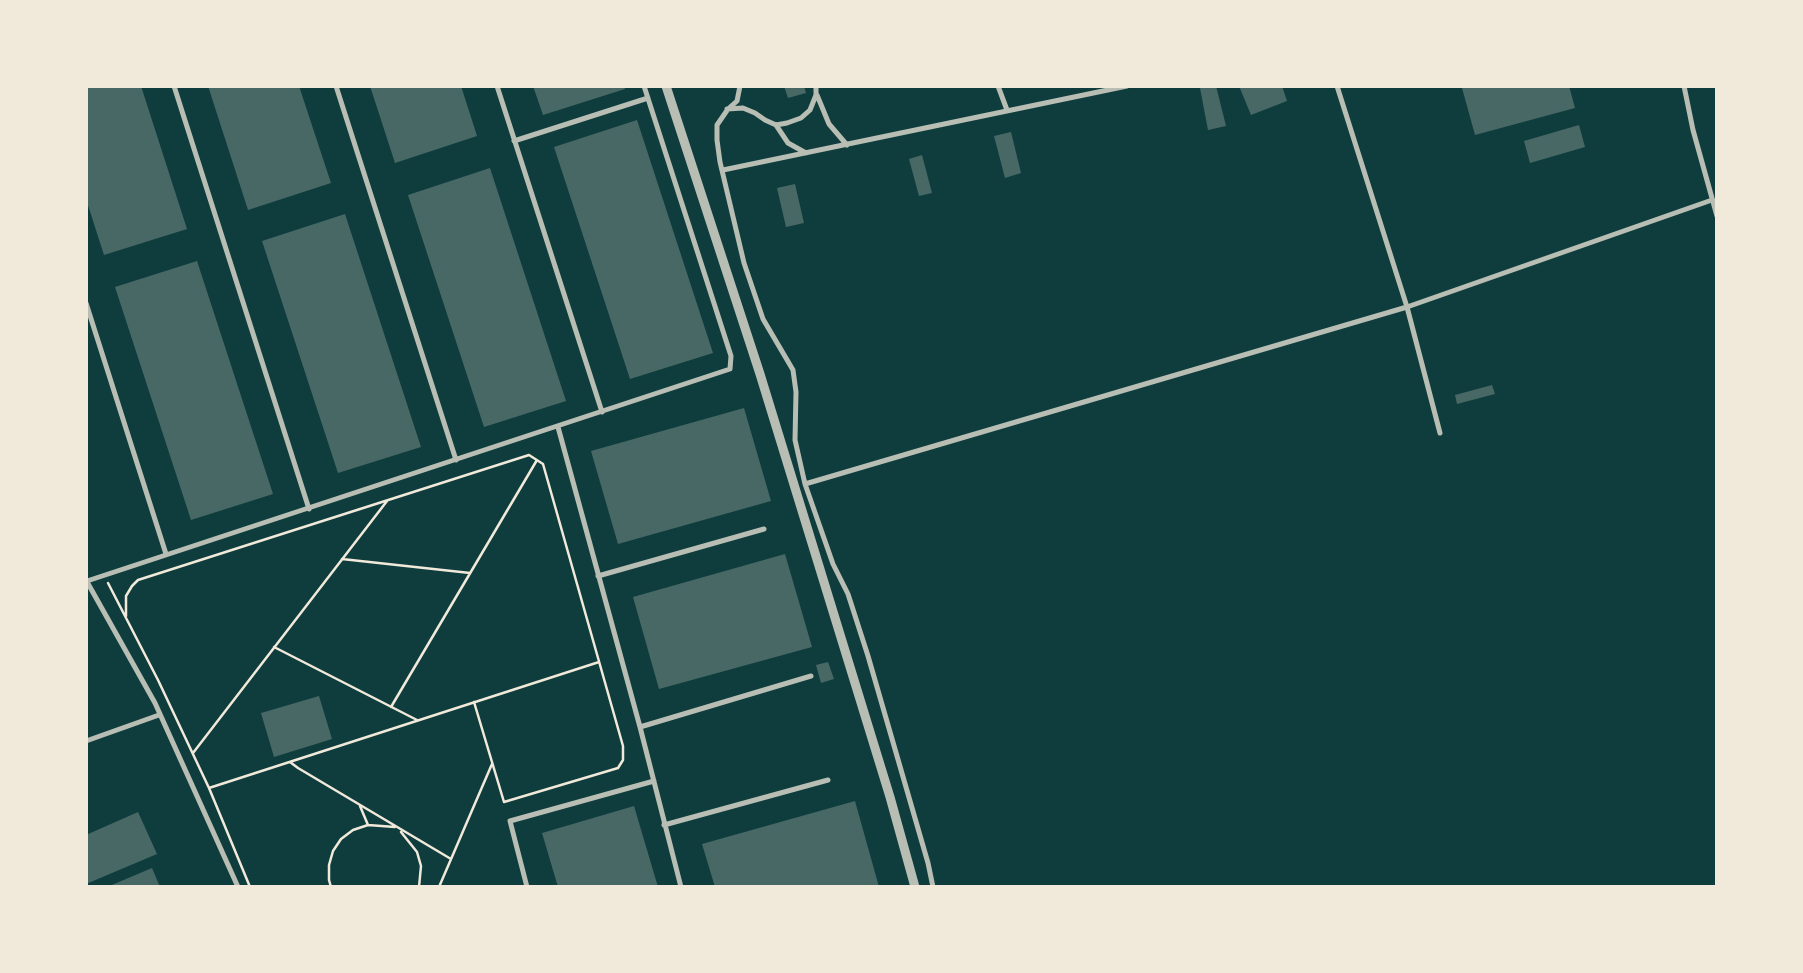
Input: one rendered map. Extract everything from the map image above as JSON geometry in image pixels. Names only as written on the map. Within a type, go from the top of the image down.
[{"type":"street","points":[[174,86],[309,509]]},
{"type":"street","points":[[336,86],[456,460]]},
{"type":"street","points":[[497,86],[602,412]]},
{"type":"street","points":[[238,887],[154,703],[87,580],[309,509],[730,369],[732,364],[731,356],[644,86]]},
{"type":"street","points":[[666,86],[765,393],[890,797],[915,887]]},
{"type":"street","points":[[740,86],[738,101],[727,109],[718,125],[717,140],[720,162],[744,264],[763,319],[793,370],[796,392],[795,440],[806,484],[833,564],[848,594],[868,656],[928,863],[933,887]]},
{"type":"street","points":[[776,125],[801,118],[810,110],[816,95],[816,86]]},
{"type":"street","points":[[998,86],[1007,110]]},
{"type":"street","points":[[723,170],[1127,86]]},
{"type":"street","points":[[1337,86],[1407,307],[1440,433]]},
{"type":"street","points":[[1684,86],[1693,130],[1717,216]]},
{"type":"street","points":[[816,95],[829,124],[847,144]]},
{"type":"street","points":[[514,141],[648,98]]},
{"type":"street","points":[[727,109],[743,108],[755,113],[776,125],[788,143],[806,153]]},
{"type":"street","points":[[806,484],[1407,307],[1712,200]]},
{"type":"street","points":[[86,303],[166,554]]},
{"type":"street","points":[[558,427],[640,727],[681,887]]},
{"type":"street","points":[[598,576],[764,529]]},
{"type":"street","points":[[640,727],[811,676]]},
{"type":"street","points":[[86,741],[159,715]]},
{"type":"street","points":[[664,825],[828,780]]},
{"type":"street","points":[[527,887],[510,821],[654,781]]},
{"type":"path","points":[[126,616],[126,596],[138,580],[529,456],[543,464],[623,746],[623,760],[618,768],[504,802],[474,702]]},
{"type":"path","points":[[391,706],[537,460]]},
{"type":"path","points":[[192,753],[387,501]]},
{"type":"path","points":[[342,559],[470,574]]},
{"type":"path","points":[[104,575],[126,616],[209,788],[250,887]]},
{"type":"path","points":[[274,647],[418,720]]},
{"type":"path","points":[[209,788],[599,662]]},
{"type":"path","points":[[290,762],[451,860]]},
{"type":"path","points":[[439,887],[492,764]]},
{"type":"path","points":[[359,805],[368,825]]},
{"type":"path","points":[[332,887],[329,880],[329,865],[333,851],[342,839],[353,830],[368,825],[398,828],[417,852],[421,866],[420,886]]},
{"type":"building","points":[[86,86],[141,86],[187,229],[104,255],[86,199]]},
{"type":"building","points":[[208,86],[299,86],[331,183],[248,210]]},
{"type":"building","points":[[370,86],[461,86],[477,136],[395,163]]},
{"type":"building","points":[[533,86],[624,86],[625,89],[543,115]]},
{"type":"building","points":[[784,86],[804,86],[806,93],[788,98]]},
{"type":"building","points":[[1216,86],[1226,126],[1208,130],[1200,88]]},
{"type":"building","points":[[1239,86],[1282,86],[1287,101],[1251,115]]},
{"type":"building","points":[[1468,86],[1569,86],[1575,108],[1475,135],[1462,88]]},
{"type":"building","points":[[637,120],[713,353],[630,379],[554,147]]},
{"type":"building","points":[[1579,125],[1585,147],[1530,163],[1524,141]]},
{"type":"building","points":[[1011,132],[1021,173],[1005,178],[994,136]]},
{"type":"building","points":[[922,155],[932,193],[919,196],[909,159]]},
{"type":"building","points":[[490,168],[566,401],[484,427],[408,195]]},
{"type":"building","points":[[795,184],[804,223],[786,227],[777,188]]},
{"type":"building","points":[[345,214],[421,447],[338,473],[262,241]]},
{"type":"building","points":[[197,261],[273,494],[191,520],[115,287]]},
{"type":"building","points":[[1492,385],[1495,394],[1457,404],[1455,395]]},
{"type":"building","points":[[744,408],[771,501],[618,544],[591,451]]},
{"type":"building","points":[[785,554],[812,647],[659,689],[633,597]]},
{"type":"building","points":[[828,662],[834,679],[821,683],[816,665]]},
{"type":"building","points":[[319,696],[332,739],[274,757],[261,713]]},
{"type":"building","points":[[855,801],[879,887],[715,887],[702,844]]},
{"type":"building","points":[[634,806],[658,887],[558,887],[542,833]]},
{"type":"building","points":[[138,812],[157,854],[86,884],[86,835]]},
{"type":"building","points":[[152,868],[160,887],[107,887]]}]
